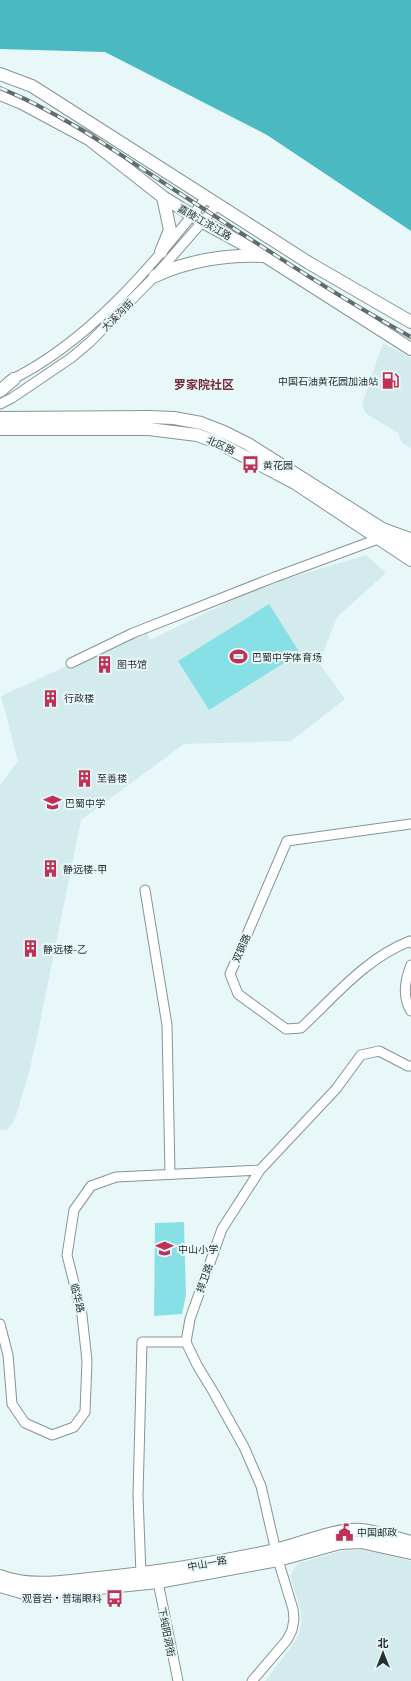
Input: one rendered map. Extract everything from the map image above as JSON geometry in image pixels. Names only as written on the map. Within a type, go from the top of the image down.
[{"type":"highway","points":[[380,534],[411,540]]},
{"type":"main road","name":"嘉陵江滨江路","points":[[0,74],[32,86],[309,263],[411,322]]},
{"type":"main road","name":"嘉陵江滨江路","points":[[0,94],[22,103],[89,139],[163,197],[203,222],[265,256],[411,349]]},
{"type":"main road","points":[[160,252],[170,230],[163,197]]},
{"type":"main road","points":[[155,276],[167,270],[197,262],[235,256],[265,256]]},
{"type":"main road","points":[[0,391],[14,379]]},
{"type":"main road","name":"北区路","points":[[0,418],[149,417],[174,418],[201,423],[248,444],[380,534],[411,560]]},
{"type":"main road","name":"北区路","points":[[0,427],[13,429],[149,429],[197,435],[219,443],[295,483],[380,534],[411,547]]},
{"type":"main road","name":"中山一路","points":[[0,1576],[10,1580],[29,1583],[48,1583],[141,1574],[277,1555],[340,1532],[360,1530],[411,1542]]},
{"type":"main road","name":"中山一路","points":[[0,1586],[28,1594],[49,1594],[158,1582],[277,1555],[340,1543],[361,1542],[411,1553]]},
{"type":"street","name":"大溪沟街","points":[[0,386],[14,379],[65,347],[82,333],[138,278],[207,197]]},
{"type":"street","name":"大溪沟街","points":[[0,404],[12,398],[81,350],[155,276],[217,205]]},
{"type":"street","points":[[71,663],[133,633],[380,534]]},
{"type":"street","name":"双钢路","points":[[411,824],[287,841],[230,974],[238,994],[286,1029],[301,1028],[365,967],[395,947],[410,941],[411,943]]},
{"type":"street","points":[[145,890],[167,1025],[170,1174]]},
{"type":"street","points":[[411,965],[406,975],[405,993],[407,1005],[411,1011]]},
{"type":"street","name":"捍卫路","points":[[186,1342],[190,1319],[222,1229],[260,1170],[336,1089],[361,1054],[379,1052],[408,1066],[411,1066]]},
{"type":"street","name":"临华路","points":[[0,1324],[8,1356],[12,1404],[26,1423],[52,1435],[74,1427],[85,1412],[87,1361],[82,1315],[67,1255],[74,1210],[91,1186],[116,1177],[260,1170]]},
{"type":"street","points":[[141,1574],[138,1496],[142,1342],[186,1342],[197,1365],[214,1393],[250,1460],[261,1486],[277,1555],[293,1609],[293,1625],[287,1640],[252,1681]]},
{"type":"street","name":"下纯阳洞街","points":[[158,1582],[178,1681]]},
{"type":"shaded area","points":[[0,0],[411,0],[411,231],[267,135],[105,52],[0,49]]},
{"type":"shaded area","name":"中国石油黄花园加油站","points":[[383,343],[411,358],[411,448],[402,443],[398,433],[365,413],[362,404]]},
{"type":"shaded area","name":"巴蜀中学","points":[[366,555],[386,573],[337,617],[319,663],[345,699],[291,741],[184,744],[81,820],[28,1076],[15,1119],[7,1130],[0,1130],[0,785],[18,761],[1,696],[146,630],[150,640],[259,587]]},
{"type":"shaded area","name":"巴蜀中学体育场","points":[[269,604],[300,653],[209,710],[178,661]]},
{"type":"shaded area","points":[[184,1222],[186,1295],[182,1314],[154,1316],[155,1223]]},
{"type":"shaded area","points":[[361,1550],[378,1552],[411,1561],[411,1681],[265,1681],[294,1643],[299,1633],[302,1620],[300,1608],[290,1576],[298,1563],[342,1551]]},
{"type":"railway","points":[[0,88],[45,109],[87,133],[289,264],[411,337]]},
{"type":"place","name":"中国石油黄花园加油站","points":[[391,381]]},
{"type":"place","name":"黄花园","points":[[250,465]]},
{"type":"place","name":"巴蜀中学体育场","points":[[239,657]]},
{"type":"place","name":"图书馆","points":[[104,664]]},
{"type":"place","name":"行政楼","points":[[51,698]]},
{"type":"place","name":"至善楼","points":[[84,778]]},
{"type":"place","name":"巴蜀中学","points":[[52,803]]},
{"type":"place","name":"静远楼-甲","points":[[50,869]]},
{"type":"place","name":"静远楼-乙","points":[[30,949]]},
{"type":"place","name":"中山小学","points":[[165,1249]]},
{"type":"place","name":"中国邮政","points":[[344,1532]]},
{"type":"place","name":"观音岩‧普瑞眼科","points":[[115,1598]]},
{"type":"district","name":"罗家院社区","points":[[204,385]]}]
